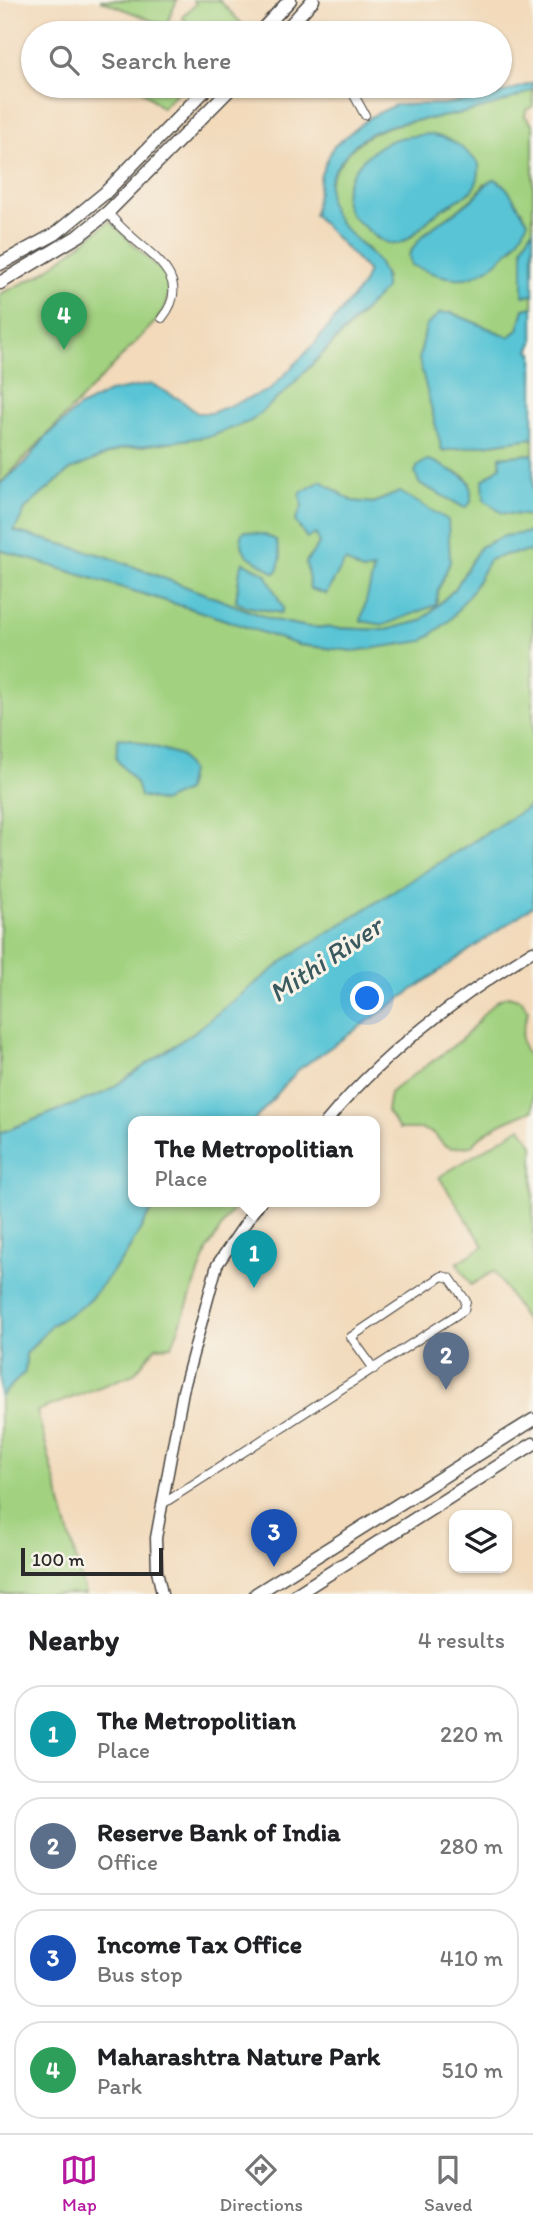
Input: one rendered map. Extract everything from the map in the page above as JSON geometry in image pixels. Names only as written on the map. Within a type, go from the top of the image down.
[{"type":"main road","points":[[270,21],[290,0]]},
{"type":"main road","points":[[297,20],[313,0]]},
{"type":"main road","points":[[0,264],[55,234],[105,193],[197,98]]},
{"type":"main road","points":[[209,98],[213,106]]},
{"type":"main road","points":[[0,283],[80,235],[108,212],[221,98]]},
{"type":"main road","points":[[256,1594],[533,1420]]},
{"type":"main road","points":[[297,1594],[533,1444]]},
{"type":"street","points":[[356,98],[365,115]]},
{"type":"street","points":[[108,212],[114,222],[166,268],[173,280],[174,299],[162,317]]},
{"type":"street","points":[[332,1116],[387,1060],[472,989],[531,955]]},
{"type":"street","points":[[162,1594],[157,1570],[156,1538],[183,1391],[217,1265],[257,1207]]},
{"type":"street","points":[[161,1505],[374,1369],[464,1310],[466,1301],[450,1278],[442,1276],[351,1337],[374,1369]]},
{"type":"green space","points":[[100,0],[177,0],[168,21],[153,21]]},
{"type":"green space","points":[[193,0],[219,0],[239,21],[186,21],[182,17],[196,4]]},
{"type":"green space","points":[[533,89],[533,106],[526,110],[525,116],[533,125],[533,229],[523,246],[523,296],[533,295],[533,307],[524,309],[518,330],[509,337],[452,313],[442,451],[533,438],[533,454],[500,457],[502,513],[533,516],[533,532],[504,536],[480,547],[455,589],[421,621],[386,630],[308,627],[273,620],[108,557],[14,531],[26,508],[70,470],[120,449],[211,436],[251,421],[287,390],[360,316],[386,277],[371,253],[338,222],[329,205],[330,181],[350,151],[362,140],[388,127],[483,108]],"holes":[[[485,183],[510,193],[528,221],[513,247],[485,269],[447,276],[411,265],[409,255],[417,243],[477,194]],[[472,191],[436,213],[409,239],[378,239],[350,214]],[[450,470],[465,476],[470,483],[455,503],[441,494]],[[321,481],[352,501],[373,503],[400,492],[450,562],[438,590],[436,605],[362,621],[374,569],[362,571],[345,560],[326,594],[306,562],[319,544],[316,534],[295,521]],[[240,570],[270,582],[281,613],[236,602]]]},
{"type":"green space","points":[[151,98],[172,98],[162,108]]},
{"type":"green space","points":[[110,221],[170,280],[166,305],[157,320],[0,484],[0,294],[42,274]]},
{"type":"green space","points":[[0,550],[299,645],[354,651],[450,620],[473,589],[489,560],[533,551],[533,804],[289,957],[194,1032],[106,1092],[0,1133]],"holes":[[[130,739],[180,755],[140,796]]]},
{"type":"green space","points":[[508,996],[522,1000],[528,1011],[522,1042],[533,1060],[533,1110],[492,1129],[471,1146],[451,1148],[444,1145],[433,1133],[421,1129],[399,1129],[387,1111],[390,1093],[459,1041],[491,1006]]},
{"type":"green space","points":[[521,1127],[533,1145],[533,1332],[494,1271],[471,1285],[457,1263],[484,1246],[439,1177]]},
{"type":"green space","points":[[156,1207],[234,1207],[208,1249],[172,1346],[156,1347],[134,1374],[37,1411],[85,1594],[0,1594],[0,1397],[25,1372],[26,1354],[50,1326],[87,1303],[125,1256],[149,1214]]},
{"type":"water","points":[[533,83],[533,89],[514,98],[494,105],[375,131],[353,147],[336,168],[329,189],[333,211],[340,223],[378,263],[384,275],[385,289],[287,390],[251,421],[211,436],[120,449],[70,470],[26,508],[14,531],[108,557],[273,620],[308,627],[385,630],[421,621],[455,589],[480,547],[504,536],[533,532],[533,551],[489,560],[473,589],[450,620],[423,641],[354,651],[299,645],[0,550],[0,484],[26,462],[46,437],[78,408],[109,392],[152,384],[181,400],[197,413],[211,413],[270,390],[315,343],[362,286],[368,271],[314,215],[321,174],[333,147],[370,117],[395,105],[512,98],[512,90]]},
{"type":"water","points":[[428,134],[451,141],[467,152],[479,164],[477,181],[470,192],[442,209],[407,239],[392,244],[374,235],[352,216],[346,205],[345,193],[355,169],[374,150],[400,138]]},
{"type":"water","points":[[495,179],[510,192],[528,221],[505,255],[479,273],[463,278],[440,276],[411,265],[409,255],[423,236],[466,205]]},
{"type":"water","points":[[533,229],[533,295],[523,296],[523,246]]},
{"type":"water","points":[[533,307],[533,342],[529,351],[533,353],[533,438],[442,451],[419,359],[426,326],[440,313],[452,313],[509,337],[518,330],[524,309]]},
{"type":"water","points":[[533,454],[533,516],[502,513],[484,500],[483,480],[501,466],[500,457]]},
{"type":"water","points":[[427,460],[438,463],[467,480],[471,488],[471,502],[465,508],[419,483],[415,472],[418,466]]},
{"type":"water","points":[[321,481],[352,501],[373,503],[400,492],[448,520],[450,562],[438,590],[436,605],[384,625],[361,621],[374,569],[362,571],[345,561],[326,594],[310,589],[306,562],[319,544],[316,534],[307,538],[295,521],[302,507],[300,493]]},
{"type":"water","points":[[244,531],[276,540],[281,558],[277,572],[274,573],[247,554],[242,543],[241,535]]},
{"type":"water","points":[[243,562],[266,574],[283,608],[281,613],[236,602]]},
{"type":"water","points":[[118,738],[130,739],[180,755],[190,771],[186,791],[162,802],[140,796],[136,783],[116,759]]},
{"type":"water","name":"Mithi River","points":[[533,804],[533,906],[298,1070],[258,1116],[128,1116],[128,1207],[156,1207],[149,1214],[125,1256],[87,1303],[50,1326],[26,1354],[25,1372],[0,1397],[0,1133],[106,1092],[194,1032],[289,957]]},
{"type":"place","name":"Maharashtra Nature Park","points":[[64,350]]},
{"type":"place","name":"The Metropolitian","points":[[254,1288]]},
{"type":"place","name":"Reserve Bank of India","points":[[446,1390]]},
{"type":"place","name":"Income Tax Office","points":[[274,1567]]}]
